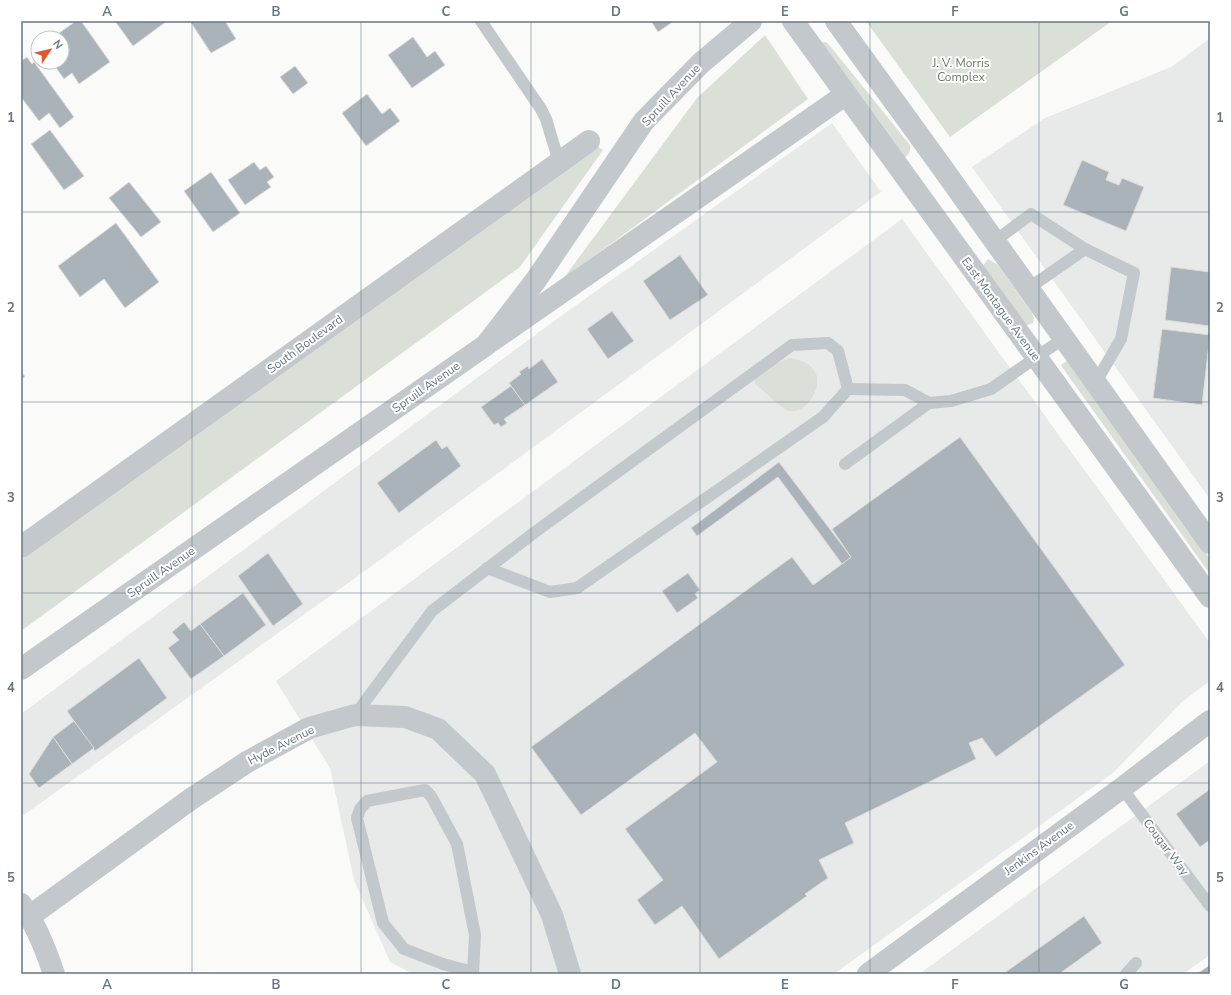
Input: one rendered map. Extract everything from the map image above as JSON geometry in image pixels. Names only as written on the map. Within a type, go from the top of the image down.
[{"type":"street","name":"Spruill Avenue","points":[[21,669],[486,345],[536,280],[644,122],[701,63],[751,21]]},
{"type":"street","name":"East Montague Avenue","points":[[793,21],[1036,359],[1210,597]]},
{"type":"street","points":[[836,21],[1029,288],[1210,543]]},
{"type":"street","points":[[486,345],[845,95]]},
{"type":"street","name":"South Boulevard","points":[[21,547],[589,141]]},
{"type":"street","name":"Hyde Avenue","points":[[25,910],[247,762],[309,728],[355,715],[405,717],[438,729],[485,774],[552,915],[570,974]]},
{"type":"street","name":"Jenkins Avenue","points":[[868,974],[1122,788],[1210,721]]},
{"type":"street","points":[[25,910],[50,962],[54,974]]},
{"type":"lane","points":[[481,21],[541,109],[546,119],[559,162]]},
{"type":"lane","points":[[995,241],[1030,214],[1085,249],[1134,273],[1121,340],[1096,382]]},
{"type":"lane","points":[[1029,288],[1085,249]]},
{"type":"lane","points":[[845,464],[929,403],[951,401],[991,389],[1064,338]]},
{"type":"lane","points":[[355,715],[432,611],[542,527],[792,345],[828,343],[838,351],[848,389]]},
{"type":"lane","points":[[487,568],[550,592],[577,588],[823,417],[848,389],[905,390],[929,403]]},
{"type":"lane","name":"Cougar Way","points":[[1122,788],[1210,906]]},
{"type":"lane","points":[[425,790],[431,796],[458,844],[475,935],[473,973],[443,964],[404,948],[383,923],[356,818],[360,809],[367,801],[425,790]]},
{"type":"lane","points":[[1126,974],[1136,963]]},
{"type":"shaded area","points":[[1210,38],[1210,499],[972,167],[1045,118],[1171,67]]},
{"type":"shaded area","points":[[832,123],[881,192],[358,576],[21,817],[21,714],[561,316]]},
{"type":"shaded area","points":[[902,219],[1210,643],[1210,681],[1182,702],[1114,772],[834,974],[413,974],[390,962],[354,880],[330,768],[276,681]]},
{"type":"shaded area","points":[[1210,761],[1210,955],[1183,974],[919,974]]},
{"type":"green space","name":"J. V. Morris Complex","points":[[866,21],[1112,21],[950,137]]},
{"type":"green space","points":[[765,35],[808,99],[563,279],[697,98]]},
{"type":"green space","points":[[826,42],[830,46],[910,145],[909,152],[904,159],[820,44]]},
{"type":"green space","points":[[589,141],[603,150],[520,267],[21,631],[21,560],[226,411]]},
{"type":"green space","points":[[988,259],[998,265],[1032,313],[1034,318],[1033,323],[1023,326],[983,266]]},
{"type":"green space","points":[[791,358],[809,365],[816,374],[817,380],[815,393],[807,405],[795,411],[789,411],[782,407],[755,384],[754,379],[774,364]]},
{"type":"green space","points":[[1067,361],[1210,559],[1210,574],[1067,374],[1061,365]]},
{"type":"building","points":[[76,21],[81,21],[110,62],[79,84],[72,73],[64,79],[58,70],[70,70],[70,30],[63,30]]},
{"type":"building","points":[[115,21],[167,21],[133,46]]},
{"type":"building","points":[[190,21],[225,21],[236,39],[211,53]]},
{"type":"building","points":[[651,21],[674,21],[658,32]]},
{"type":"building","points":[[413,37],[427,57],[435,51],[445,65],[412,88],[388,55]]},
{"type":"building","points":[[27,57],[30,61],[30,70],[40,70],[74,117],[60,128],[49,113],[39,121],[21,97],[21,61]]},
{"type":"building","points":[[295,66],[308,83],[293,94],[280,77]]},
{"type":"building","points":[[367,94],[382,114],[390,108],[400,121],[366,146],[342,113]]},
{"type":"building","points":[[50,130],[84,176],[64,190],[31,144]]},
{"type":"building","points":[[1082,160],[1109,172],[1106,180],[1119,185],[1122,178],[1144,187],[1126,231],[1063,205]]},
{"type":"building","points":[[254,162],[260,170],[266,166],[274,177],[267,182],[271,187],[245,205],[228,180]]},
{"type":"building","points":[[211,172],[240,213],[213,232],[184,191]]},
{"type":"building","points":[[129,182],[161,222],[141,237],[109,198]]},
{"type":"building","points":[[116,223],[159,282],[125,308],[104,279],[80,297],[58,266]]},
{"type":"building","points":[[680,255],[708,295],[670,320],[643,281]]},
{"type":"building","points":[[1171,267],[1210,272],[1209,326],[1165,320]]},
{"type":"building","points":[[612,311],[634,341],[608,359],[587,329]]},
{"type":"building","points":[[1162,329],[1210,335],[1202,405],[1153,398]]},
{"type":"building","points":[[542,359],[558,382],[525,405],[509,383],[521,374],[519,372],[528,366],[529,369]]},
{"type":"building","points":[[21,371],[25,377],[21,379]]},
{"type":"building","points":[[511,386],[525,405],[504,419],[507,423],[501,427],[498,423],[494,425],[481,407]]},
{"type":"building","points":[[960,437],[1125,665],[996,757],[982,738],[969,743],[976,759],[845,823],[854,843],[819,860],[828,878],[805,894],[807,896],[719,959],[682,906],[655,925],[637,900],[663,880],[625,829],[717,762],[695,733],[581,815],[531,747],[792,557],[813,585],[851,557],[832,529]]},
{"type":"building","points":[[436,440],[442,449],[447,446],[461,466],[399,513],[377,483]]},
{"type":"building","points":[[779,462],[851,557],[842,564],[778,477],[697,536],[691,528]]},
{"type":"building","points":[[268,553],[303,604],[273,626],[238,576]]},
{"type":"building","points":[[688,573],[700,590],[695,594],[698,598],[677,613],[662,591]]},
{"type":"building","points":[[243,593],[266,625],[224,656],[200,624]]},
{"type":"building","points":[[184,622],[191,631],[200,624],[224,656],[191,679],[168,648],[179,640],[172,632]]},
{"type":"building","points":[[139,658],[167,698],[95,751],[67,711]]},
{"type":"building","points":[[74,721],[94,748],[72,764],[53,737]]},
{"type":"building","points":[[53,737],[72,764],[39,788],[29,774]]},
{"type":"building","points":[[1210,789],[1210,840],[1200,847],[1176,814]]},
{"type":"building","points":[[1084,916],[1102,943],[1059,974],[1003,974]]},
{"type":"building","points":[[1210,965],[1210,974],[1197,974]]}]
